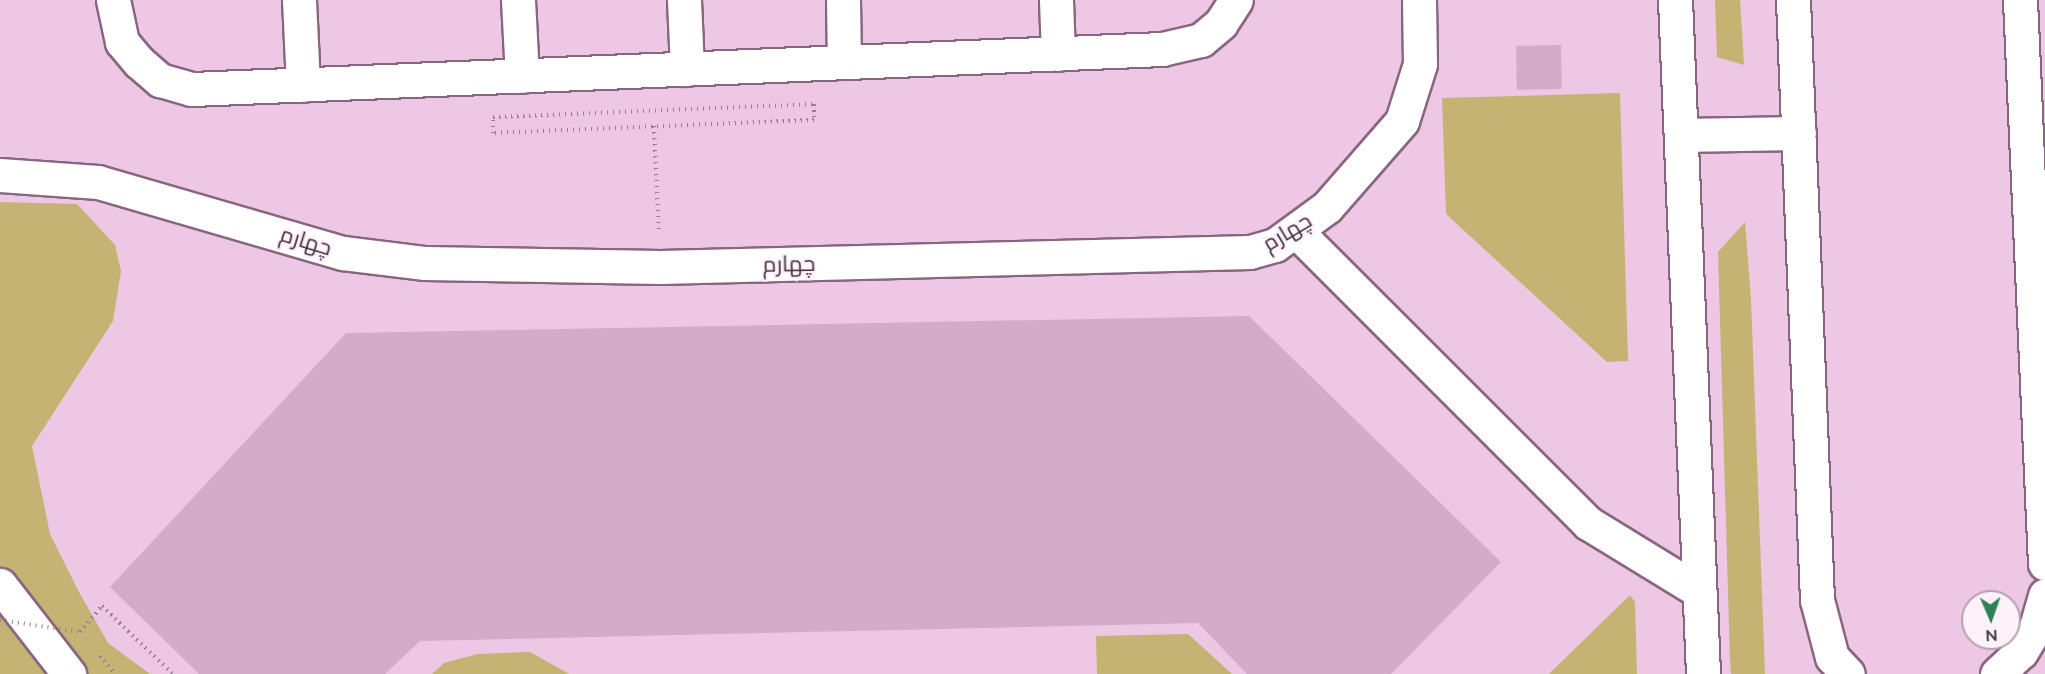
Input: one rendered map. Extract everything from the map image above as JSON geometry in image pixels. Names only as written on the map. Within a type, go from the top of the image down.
[{"type":"lane","points":[[113,0],[122,42],[160,80],[192,89],[1162,49],[1201,40],[1221,23],[1236,0]]},
{"type":"lane","points":[[299,0],[303,85]]},
{"type":"lane","points":[[518,0],[522,76]]},
{"type":"lane","points":[[684,0],[687,69]]},
{"type":"lane","points":[[843,0],[844,62]]},
{"type":"lane","points":[[1056,0],[1058,54]]},
{"type":"lane","name":"چهارم","points":[[5,175],[98,182],[363,256],[425,263],[660,267],[1215,255],[1250,252],[1296,231],[1327,207],[1402,121],[1420,64],[1419,0]]},
{"type":"lane","points":[[1675,0],[1703,674]]},
{"type":"lane","points":[[1793,0],[1818,600],[1832,657],[1848,674]]},
{"type":"lane","points":[[2020,0],[2045,563]]},
{"type":"lane","points":[[1681,135],[1799,133]]},
{"type":"lane","points":[[1296,231],[1588,523],[1699,591]]},
{"type":"lane","points":[[0,585],[69,674]]},
{"type":"lane","points":[[1996,674],[2031,635],[2045,595]]},
{"type":"path","points":[[814,104],[814,120],[654,126],[493,133],[493,117],[814,104]]},
{"type":"path","points":[[654,126],[660,267]]},
{"type":"path","points":[[0,620],[80,632],[102,606],[173,674]]},
{"type":"shaded area","points":[[1715,0],[1740,0],[1744,65],[1717,57]]},
{"type":"shaded area","points":[[1620,93],[1628,361],[1607,362],[1446,214],[1442,98]]},
{"type":"shaded area","points":[[0,202],[77,204],[115,245],[121,271],[113,321],[32,446],[50,534],[79,592],[108,643],[150,674],[0,674]]},
{"type":"shaded area","points":[[1745,222],[1751,299],[1765,674],[1731,674],[1730,660],[1718,252]]},
{"type":"shaded area","points":[[1630,595],[1635,602],[1637,674],[1549,674]]},
{"type":"shaded area","points":[[1188,634],[1232,674],[1097,674],[1096,636]]},
{"type":"shaded area","points":[[530,652],[569,674],[432,674],[444,663],[477,654]]},
{"type":"building","points":[[1561,45],[1562,89],[1517,90],[1516,46]]},
{"type":"building","points":[[1249,316],[1501,562],[1391,674],[1247,674],[1198,623],[420,641],[385,674],[199,674],[110,587],[346,333]]}]
